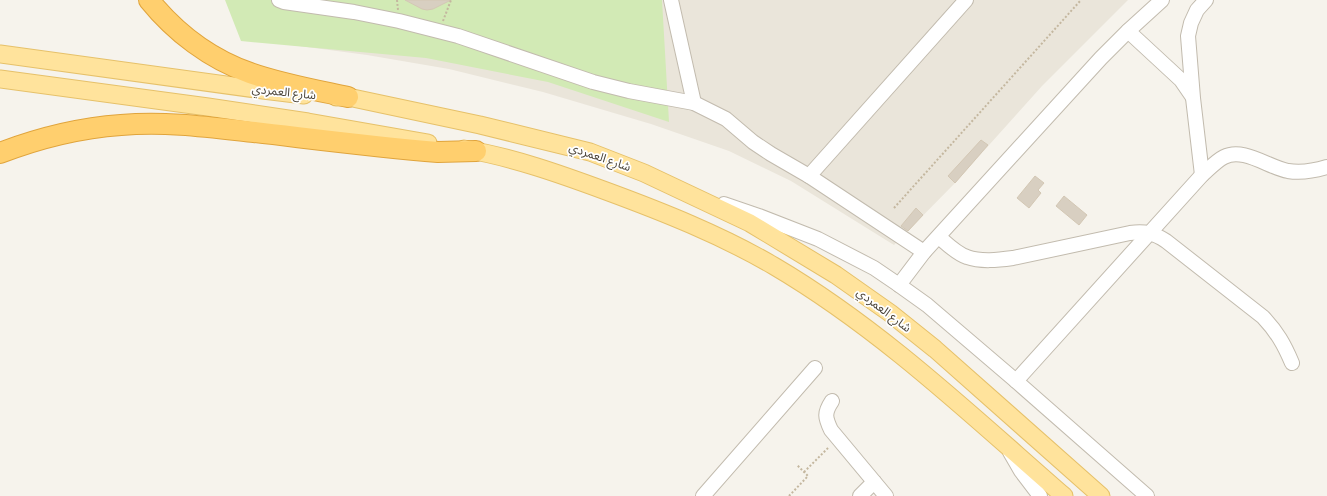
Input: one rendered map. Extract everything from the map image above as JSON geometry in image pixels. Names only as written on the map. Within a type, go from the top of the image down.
[{"type":"highway","points":[[149,0],[169,23],[187,38],[206,52],[226,63],[270,80],[348,97]]},
{"type":"highway","points":[[0,153],[25,144],[72,132],[121,125],[146,124],[195,125],[438,152],[476,151]]},
{"type":"main road","name":"شارع العمردي","points":[[0,54],[263,90],[319,96],[348,97],[480,125],[590,152],[644,173],[698,197],[750,223],[808,257],[852,286],[918,335],[1101,496]]},
{"type":"main road","name":"شارع العمردي","points":[[0,79],[308,122],[476,151],[544,170],[637,202],[734,244],[774,266],[819,295],[879,337],[981,422],[1064,496]]},
{"type":"street","points":[[279,0],[354,12],[440,31],[508,52],[593,82],[629,91],[694,103],[726,119],[753,142],[810,176],[924,252]]},
{"type":"street","points":[[671,0],[694,103]]},
{"type":"street","points":[[810,176],[965,0]]},
{"type":"street","points":[[899,284],[924,252],[1101,58],[1162,0]]},
{"type":"street","points":[[1202,174],[1193,98],[1188,36],[1191,23],[1197,10],[1206,0]]},
{"type":"street","points":[[1128,31],[1181,80],[1193,98]]},
{"type":"street","points":[[1016,381],[1151,233],[1202,174],[1224,156],[1240,154],[1288,171],[1302,172],[1327,167]]},
{"type":"street","points":[[698,197],[729,205],[818,239],[899,284],[927,305],[1016,381],[1147,496]]},
{"type":"street","points":[[939,237],[966,257],[981,260],[998,260],[1130,233],[1151,233],[1166,242],[1263,317],[1275,330],[1285,346],[1292,363]]},
{"type":"street","points":[[703,496],[815,368]]},
{"type":"street","points":[[832,401],[826,409],[826,418],[831,430],[886,496]]},
{"type":"street","points":[[1007,446],[1021,471],[1040,496]]},
{"type":"street","points":[[860,496],[874,482]]},
{"type":"path","points":[[440,31],[451,0]]},
{"type":"path","points":[[894,208],[1081,0]]},
{"type":"path","points":[[804,472],[837,439]]},
{"type":"path","points":[[788,496],[808,476],[797,465]]},
{"type":"shaded area","points":[[230,0],[1128,0],[1042,86],[955,183],[894,245],[791,181],[729,151],[651,124],[543,92],[449,69],[367,55],[247,39]]},
{"type":"green space","points":[[225,0],[662,0],[669,122],[548,82],[426,58],[241,41]]},
{"type":"building","points":[[405,0],[451,0],[433,9],[427,10]]},
{"type":"building","points":[[981,140],[988,145],[955,183],[948,176]]},
{"type":"building","points":[[1035,176],[1044,183],[1038,190],[1041,193],[1029,208],[1017,198]]},
{"type":"building","points":[[1064,196],[1087,215],[1079,225],[1056,206]]},
{"type":"building","points":[[916,208],[923,215],[908,231],[901,226]]}]
